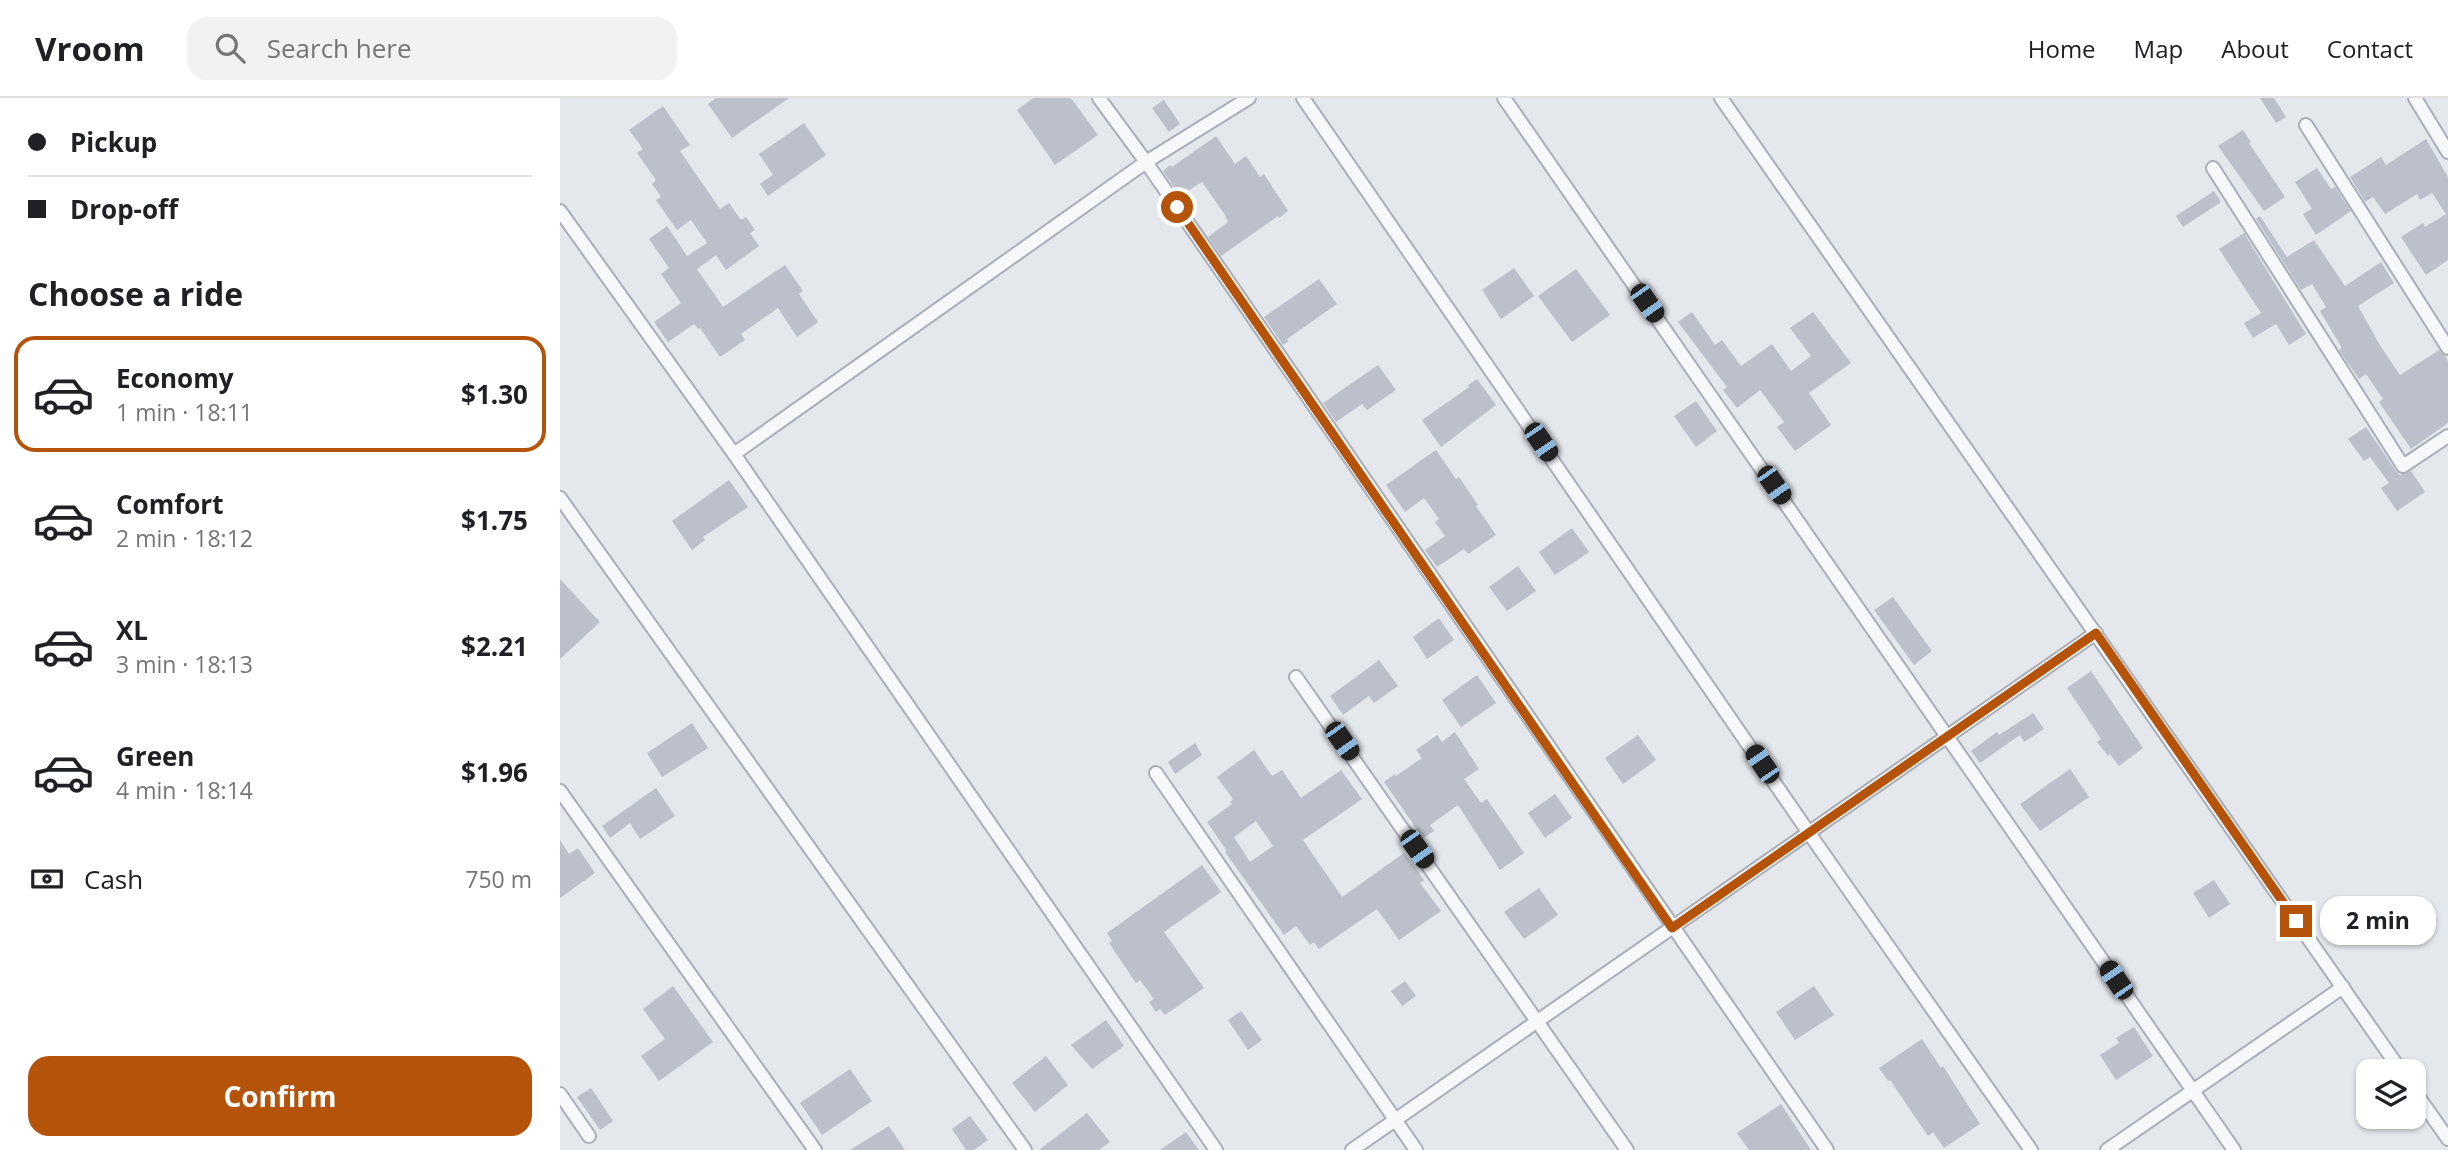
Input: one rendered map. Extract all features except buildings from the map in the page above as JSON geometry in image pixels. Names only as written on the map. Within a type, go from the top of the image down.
[{"type":"street","points":[[1099,98],[1146,162],[1827,1150]]},
{"type":"street","points":[[734,454],[1146,162],[1250,98]]},
{"type":"street","points":[[1303,98],[2031,1150]]},
{"type":"street","points":[[1504,98],[2234,1150]]},
{"type":"street","points":[[1721,98],[2393,1059]]},
{"type":"street","points":[[2415,98],[2448,152]]},
{"type":"street","points":[[2306,125],[2448,348]]},
{"type":"street","points":[[2213,167],[2403,466],[2448,436]]},
{"type":"street","points":[[560,211],[734,454],[1216,1150]]},
{"type":"street","points":[[560,498],[1025,1150]]},
{"type":"street","points":[[1352,1150],[2096,633]]},
{"type":"street","points":[[1296,677],[1628,1150]]},
{"type":"street","points":[[1156,773],[1416,1150]]},
{"type":"street","points":[[560,791],[815,1150]]},
{"type":"street","points":[[2108,1150],[2343,988]]},
{"type":"street","points":[[560,1094],[589,1136]]},
{"type":"street","points":[[2426,1108],[2448,1139]]},
{"type":"route","points":[[1177,207],[1672,928],[2096,633],[2296,921]]}]
